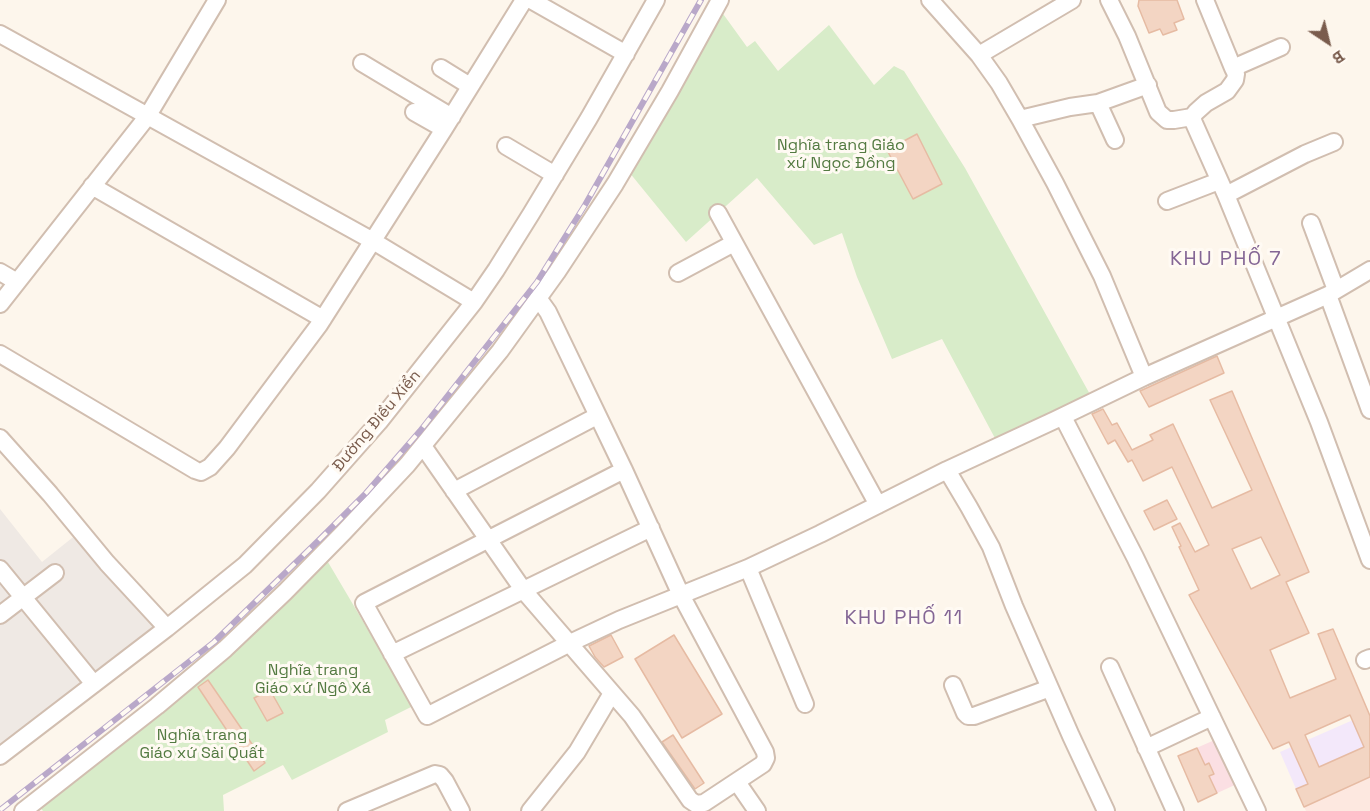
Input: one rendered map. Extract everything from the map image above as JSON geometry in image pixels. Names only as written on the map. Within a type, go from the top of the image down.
[{"type":"street","points":[[0,304],[147,117],[217,0]]},
{"type":"street","points":[[0,354],[195,470],[201,472],[210,467],[227,448],[323,319],[524,0]]},
{"type":"street","points":[[531,0],[626,54]]},
{"type":"street","name":"Đường Điều Xiển","points":[[0,756],[245,565],[318,491],[379,422],[474,302],[590,118],[656,0]]},
{"type":"street","points":[[22,811],[164,700],[225,649],[343,533],[423,446],[500,351],[557,272],[615,184],[720,0]]},
{"type":"street","points":[[930,0],[979,55],[1020,119],[1102,276],[1144,377]]},
{"type":"street","points":[[979,55],[1072,0]]},
{"type":"street","points":[[1109,0],[1127,36],[1158,112],[1167,120],[1192,117],[1206,103],[1227,91],[1235,81],[1236,74],[1205,0]]},
{"type":"street","points":[[0,34],[373,241],[474,302]]},
{"type":"street","points":[[1233,68],[1281,47]]},
{"type":"street","points":[[362,63],[448,123]]},
{"type":"street","points":[[441,68],[470,86]]},
{"type":"street","points":[[1020,119],[1098,103],[1148,85]]},
{"type":"street","points":[[1098,103],[1115,140]]},
{"type":"street","points":[[414,112],[448,123]]},
{"type":"street","points":[[1192,117],[1319,422],[1370,560]]},
{"type":"street","points":[[1167,201],[1222,188],[1334,141]]},
{"type":"street","points":[[506,146],[555,175]]},
{"type":"street","points":[[93,186],[323,319]]},
{"type":"street","points":[[717,213],[878,505]]},
{"type":"street","points":[[1311,224],[1370,410]]},
{"type":"street","points":[[678,273],[734,243]]},
{"type":"street","points":[[624,470],[364,603],[428,716],[570,643],[619,620],[748,568],[947,470],[1332,292],[1370,270]]},
{"type":"street","points":[[0,273],[17,282]]},
{"type":"street","points":[[423,446],[524,591],[632,716],[690,800],[692,808],[763,764],[766,758],[765,752],[681,595],[548,312],[538,298]]},
{"type":"street","points":[[454,491],[597,416]]},
{"type":"street","points":[[1063,417],[1135,557],[1257,811]]},
{"type":"street","points":[[0,438],[50,494],[106,563],[167,628]]},
{"type":"street","points":[[947,470],[991,547],[1014,606],[1106,811]]},
{"type":"street","points":[[392,654],[651,528]]},
{"type":"street","points":[[0,568],[94,684]]},
{"type":"street","points":[[748,568],[805,704]]},
{"type":"street","points":[[0,615],[55,573]]},
{"type":"street","points":[[1110,666],[1175,811]]},
{"type":"street","points":[[953,685],[964,713],[968,716],[974,716],[1050,688]]},
{"type":"street","points":[[530,811],[577,752],[612,693]]},
{"type":"street","points":[[1146,748],[1212,717]]},
{"type":"street","points":[[347,811],[435,774],[440,775],[445,781],[461,811]]},
{"type":"street","points":[[737,782],[757,811]]},
{"type":"shaded area","points":[[0,509],[42,562],[77,534],[158,626],[0,748]]},
{"type":"shaded area","points":[[1369,713],[1370,757],[1296,789],[1280,752]]},
{"type":"shaded area","points":[[1217,739],[1239,783],[1198,802],[1178,756]]},
{"type":"shaded area","points":[[1370,757],[1370,811],[1306,811],[1296,789]]},
{"type":"green space","name":"Nghĩa trang Giáo xứ Ngọc Đồng","points":[[721,11],[747,47],[755,41],[778,71],[829,25],[874,85],[894,66],[904,71],[965,168],[1092,398],[997,442],[942,339],[892,359],[857,277],[842,233],[814,245],[757,178],[686,242],[629,172]]},
{"type":"green space","points":[[325,557],[413,706],[385,720],[388,732],[292,780],[283,765],[223,795],[224,811],[43,811],[38,805]]},
{"type":"building","points":[[1139,0],[1177,0],[1184,19],[1174,23],[1177,30],[1163,35],[1160,29],[1149,33],[1138,6]]},
{"type":"building","points":[[917,134],[942,184],[913,199],[887,150]]},
{"type":"building","points":[[1217,356],[1224,373],[1149,407],[1140,391]]},
{"type":"building","points":[[1232,391],[1309,572],[1286,582],[1309,633],[1270,650],[1290,698],[1336,679],[1318,634],[1333,629],[1370,716],[1370,777],[1304,807],[1296,789],[1308,784],[1289,742],[1273,749],[1189,595],[1199,590],[1172,527],[1180,523],[1195,552],[1209,545],[1172,467],[1143,481],[1132,460],[1128,462],[1115,440],[1108,444],[1092,414],[1103,409],[1112,425],[1117,423],[1132,450],[1153,440],[1150,435],[1173,424],[1212,508],[1252,490],[1210,400]],"holes":[[[1261,537],[1280,575],[1251,589],[1232,549]],[[1350,715],[1364,747],[1319,767],[1305,735]]]},
{"type":"building","points":[[1167,500],[1177,519],[1154,530],[1144,511]]},
{"type":"building","points":[[611,635],[623,657],[604,667],[589,646]]},
{"type":"building","points":[[674,635],[722,714],[682,738],[635,659]]},
{"type":"building","points":[[208,680],[265,763],[254,771],[198,687]]},
{"type":"building","points":[[270,690],[283,713],[267,721],[254,698]]},
{"type":"building","points":[[673,735],[704,783],[695,789],[662,742]]},
{"type":"building","points":[[1197,748],[1205,765],[1209,763],[1214,774],[1209,776],[1217,793],[1198,802],[1178,756]]},
{"type":"railway","points":[[0,810],[214,642],[366,493],[420,431],[537,282],[585,205],[701,0]]},
{"type":"district","name":"KHU PHỐ 7","points":[[1226,260]]},
{"type":"district","name":"KHU PHỐ 11","points":[[904,619]]},
{"type":"park label","name":"Nghĩa trang Giáo xứ Ngô Xá","points":[[313,680]]},
{"type":"park label","name":"Nghĩa trang Giáo xứ Sài Quất","points":[[202,745]]}]
